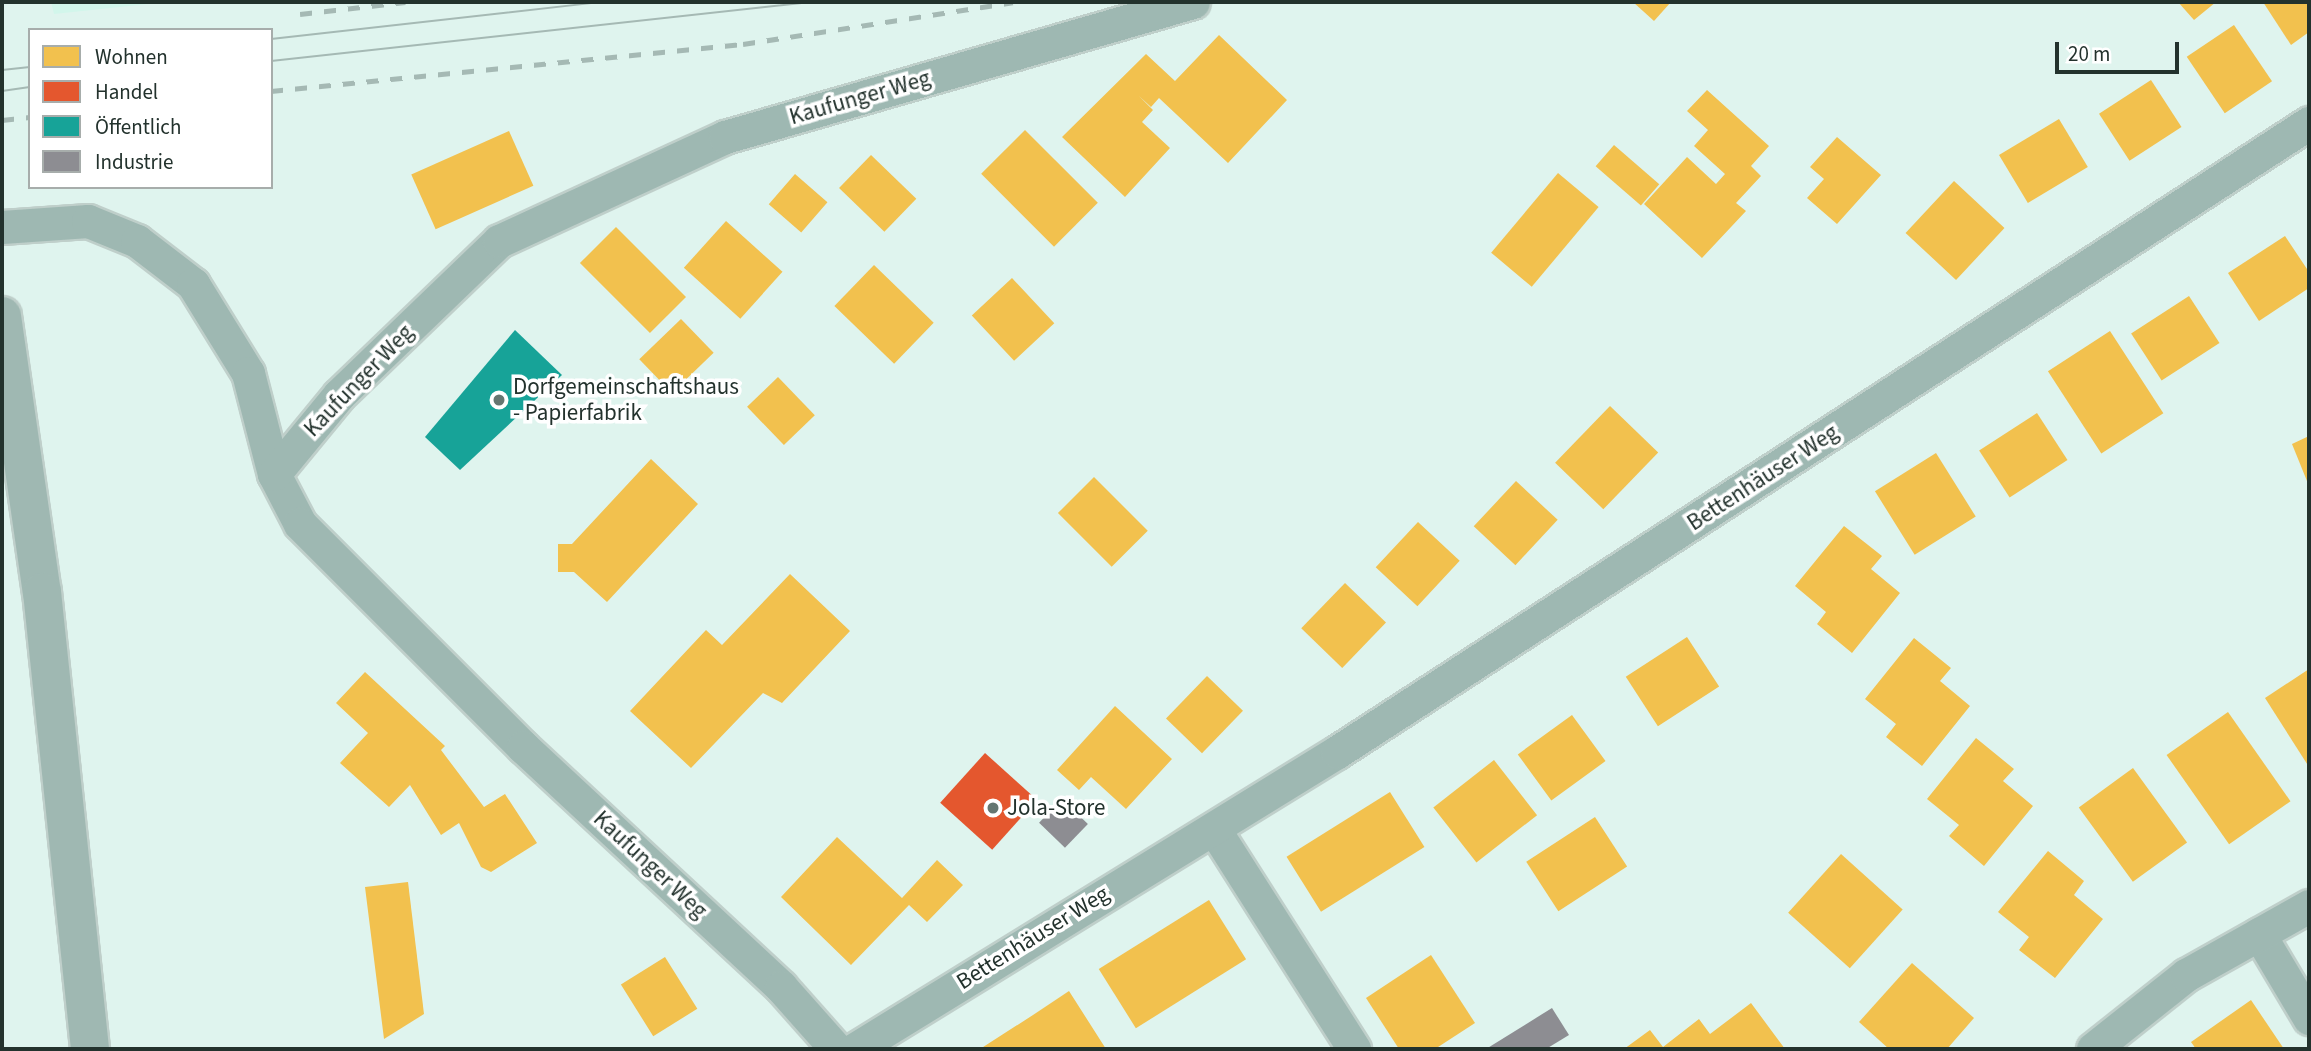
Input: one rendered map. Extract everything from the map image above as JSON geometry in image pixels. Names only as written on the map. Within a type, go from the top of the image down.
[{"type":"highway","points":[[4,328],[42,592],[90,1049]]},
{"type":"street","name":"Kaufunger Weg","points":[[836,1049],[781,987],[348,578],[300,524],[274,474],[339,395],[499,240],[725,136],[1193,2]]},
{"type":"street","name":"Bettenhäuser Weg","points":[[855,1049],[1214,829],[2309,123]]},
{"type":"street","points":[[2,226],[88,221],[137,242],[193,284],[248,373],[274,474]]},
{"type":"street","points":[[1214,829],[1354,1049]]},
{"type":"street","points":[[2093,1049],[2186,975],[2309,906]]},
{"type":"street","points":[[2259,934],[2309,1018]]},
{"type":"shaded area","points":[[51,2],[167,2],[54,14]]},
{"type":"building: Wohnen","points":[[1633,2],[1671,2],[1654,21]]},
{"type":"building: Wohnen","points":[[2178,2],[2216,2],[2194,20]]},
{"type":"building: Wohnen","points":[[2263,2],[2309,2],[2309,32],[2291,45]]},
{"type":"building: Wohnen","points":[[2234,25],[2272,81],[2225,113],[2187,57]]},
{"type":"building: Wohnen","points":[[1219,35],[1287,100],[1228,163],[1159,98],[1151,107],[1139,96],[1153,110],[1142,122],[1170,148],[1125,197],[1062,137],[1146,54],[1175,81]]},
{"type":"building: Wohnen","points":[[2151,80],[2181,127],[2130,161],[2099,114]]},
{"type":"building: Wohnen","points":[[1707,90],[1769,146],[1751,166],[1761,176],[1736,203],[1746,211],[1702,258],[1644,204],[1687,157],[1716,184],[1725,174],[1694,146],[1708,130],[1687,111]]},
{"type":"building: Wohnen","points":[[2059,119],[2088,167],[2028,203],[1999,155]]},
{"type":"building: Wohnen","points":[[1025,130],[1098,203],[1054,247],[981,174]]},
{"type":"building: Wohnen","points":[[509,131],[533,186],[436,229],[411,175]]},
{"type":"building: Wohnen","points":[[1837,137],[1881,175],[1837,224],[1807,198],[1824,179],[1810,167]]},
{"type":"building: Wohnen","points":[[1614,145],[1659,184],[1641,205],[1596,166]]},
{"type":"building: Wohnen","points":[[871,155],[916,199],[884,232],[839,188]]},
{"type":"building: Wohnen","points":[[1558,173],[1599,207],[1532,287],[1491,253]]},
{"type":"building: Wohnen","points":[[795,174],[827,202],[801,232],[769,204]]},
{"type":"building: Wohnen","points":[[1954,181],[2004,228],[1956,280],[1906,233]]},
{"type":"building: Wohnen","points":[[726,221],[782,272],[740,319],[684,268]]},
{"type":"building: Wohnen","points":[[616,227],[686,297],[650,333],[580,263]]},
{"type":"building: Wohnen","points":[[2285,236],[2309,272],[2309,288],[2259,321],[2228,273]]},
{"type":"building: Wohnen","points":[[874,265],[934,323],[894,364],[834,306]]},
{"type":"building: Wohnen","points":[[1012,278],[1054,323],[1014,361],[972,316]]},
{"type":"building: Wohnen","points":[[2189,296],[2219,343],[2162,381],[2131,334]]},
{"type":"building: Wohnen","points":[[681,319],[714,353],[672,393],[639,359]]},
{"type":"building: Wohnen","points":[[2110,331],[2163,413],[2101,453],[2048,371]]},
{"type":"building: Wohnen","points":[[778,377],[815,415],[784,445],[747,407]]},
{"type":"building: Wohnen","points":[[1610,406],[1658,453],[1603,509],[1555,463]]},
{"type":"building: Wohnen","points":[[2037,413],[2067,460],[2010,498],[1979,451]]},
{"type":"building: Wohnen","points":[[2309,436],[2309,486],[2292,444]]},
{"type":"building: Wohnen","points":[[1936,453],[1976,517],[1915,555],[1875,491]]},
{"type":"building: Wohnen","points":[[651,459],[698,504],[607,602],[574,572],[558,572],[558,544],[572,544]]},
{"type":"building: Wohnen","points":[[1094,477],[1148,531],[1112,567],[1058,513]]},
{"type":"building: Wohnen","points":[[1516,481],[1558,520],[1515,565],[1474,526]]},
{"type":"building: Wohnen","points":[[1418,522],[1460,561],[1417,606],[1376,567]]},
{"type":"building: Wohnen","points":[[1844,526],[1882,556],[1871,569],[1900,593],[1852,653],[1817,624],[1826,612],[1795,586]]},
{"type":"building: Wohnen","points":[[790,574],[850,631],[782,703],[763,693],[691,768],[630,711],[706,630],[722,645]]},
{"type":"building: Wohnen","points":[[1345,583],[1386,623],[1342,668],[1301,628]]},
{"type":"building: Wohnen","points":[[1687,637],[1719,686],[1658,726],[1626,677]]},
{"type":"building: Wohnen","points":[[1914,638],[1951,668],[1940,681],[1970,706],[1922,766],[1886,737],[1896,724],[1865,699]]},
{"type":"building: Wohnen","points":[[2309,669],[2309,767],[2265,698]]},
{"type":"building: Wohnen","points":[[365,672],[445,746],[441,750],[484,807],[505,794],[537,843],[491,872],[481,867],[459,823],[441,835],[410,785],[389,807],[340,763],[368,733],[336,703]]},
{"type":"building: Wohnen","points":[[1207,676],[1243,711],[1202,753],[1166,718]]},
{"type":"building: Wohnen","points":[[1115,706],[1172,759],[1126,809],[1091,777],[1079,790],[1057,770]]},
{"type":"building: Wohnen","points":[[2228,712],[2291,801],[2229,844],[2167,755]]},
{"type":"building: Wohnen","points":[[1572,715],[1606,761],[1551,800],[1518,754]]},
{"type":"building: Wohnen","points":[[1976,738],[2014,769],[2003,781],[2033,806],[1984,866],[1949,836],[1959,825],[1927,799]]},
{"type":"building: Wohnen","points":[[1494,760],[1537,815],[1476,863],[1433,807]]},
{"type":"building: Wohnen","points":[[2133,768],[2187,842],[2133,882],[2079,807]]},
{"type":"building: Wohnen","points":[[1390,792],[1424,847],[1321,912],[1287,857]]},
{"type":"building: Wohnen","points":[[1595,817],[1627,866],[1558,911],[1526,862]]},
{"type":"building: Wohnen","points":[[837,837],[902,898],[937,860],[963,885],[927,922],[909,905],[851,965],[781,897]]},
{"type":"building: Wohnen","points":[[2048,851],[2084,881],[2074,895],[2103,919],[2055,978],[2019,950],[2029,937],[1998,912]]},
{"type":"building: Wohnen","points":[[1841,854],[1903,910],[1850,968],[1788,913]]},
{"type":"building: Wohnen","points":[[408,882],[424,1014],[384,1039],[365,887]]},
{"type":"building: Wohnen","points":[[1209,900],[1246,959],[1136,1028],[1099,969]]},
{"type":"building: Wohnen","points":[[1431,955],[1475,1023],[1435,1049],[1399,1049],[1366,998]]},
{"type":"building: Wohnen","points":[[665,957],[697,1009],[653,1036],[621,985]]},
{"type":"building: Wohnen","points":[[1912,963],[1974,1018],[1947,1049],[1889,1049],[1859,1022]]},
{"type":"building: Wohnen","points":[[1069,991],[1106,1049],[980,1049],[1033,1015]]},
{"type":"building: Wohnen","points":[[2251,1000],[2284,1049],[2196,1049],[2191,1042]]},
{"type":"building: Wohnen","points":[[1751,1003],[1785,1049],[1624,1049],[1650,1030],[1663,1047],[1699,1019],[1710,1034]]},
{"type":"building: Handel","points":[[985,753],[1037,800],[992,850],[940,803]]},
{"type":"building: Öffentlich","name":"Dorfgemeinschaftshaus - Papierfabrik","points":[[515,330],[562,375],[460,470],[425,437]]},
{"type":"building: Industrie","points":[[1062,799],[1088,824],[1065,848],[1039,823]]},
{"type":"building: Industrie","points":[[1552,1008],[1569,1035],[1546,1049],[1486,1049]]},
{"type":"tram line","points":[[273,39],[602,2]]},
{"type":"tram line","points":[[273,61],[811,2]]},
{"type":"tram line","points":[[2,70],[28,67]]},
{"type":"tram line","points":[[2,91],[28,87]]},
{"type":"railway","points":[[300,14],[405,2]]},
{"type":"railway","points":[[273,91],[743,44],[1013,2]]},
{"type":"railway","points":[[2,120],[28,117]]},
{"type":"place","name":"Dorfgemeinschaftshaus - Papierfabrik","points":[[499,400]]},
{"type":"place","name":"Jola-Store","points":[[993,808]]}]
